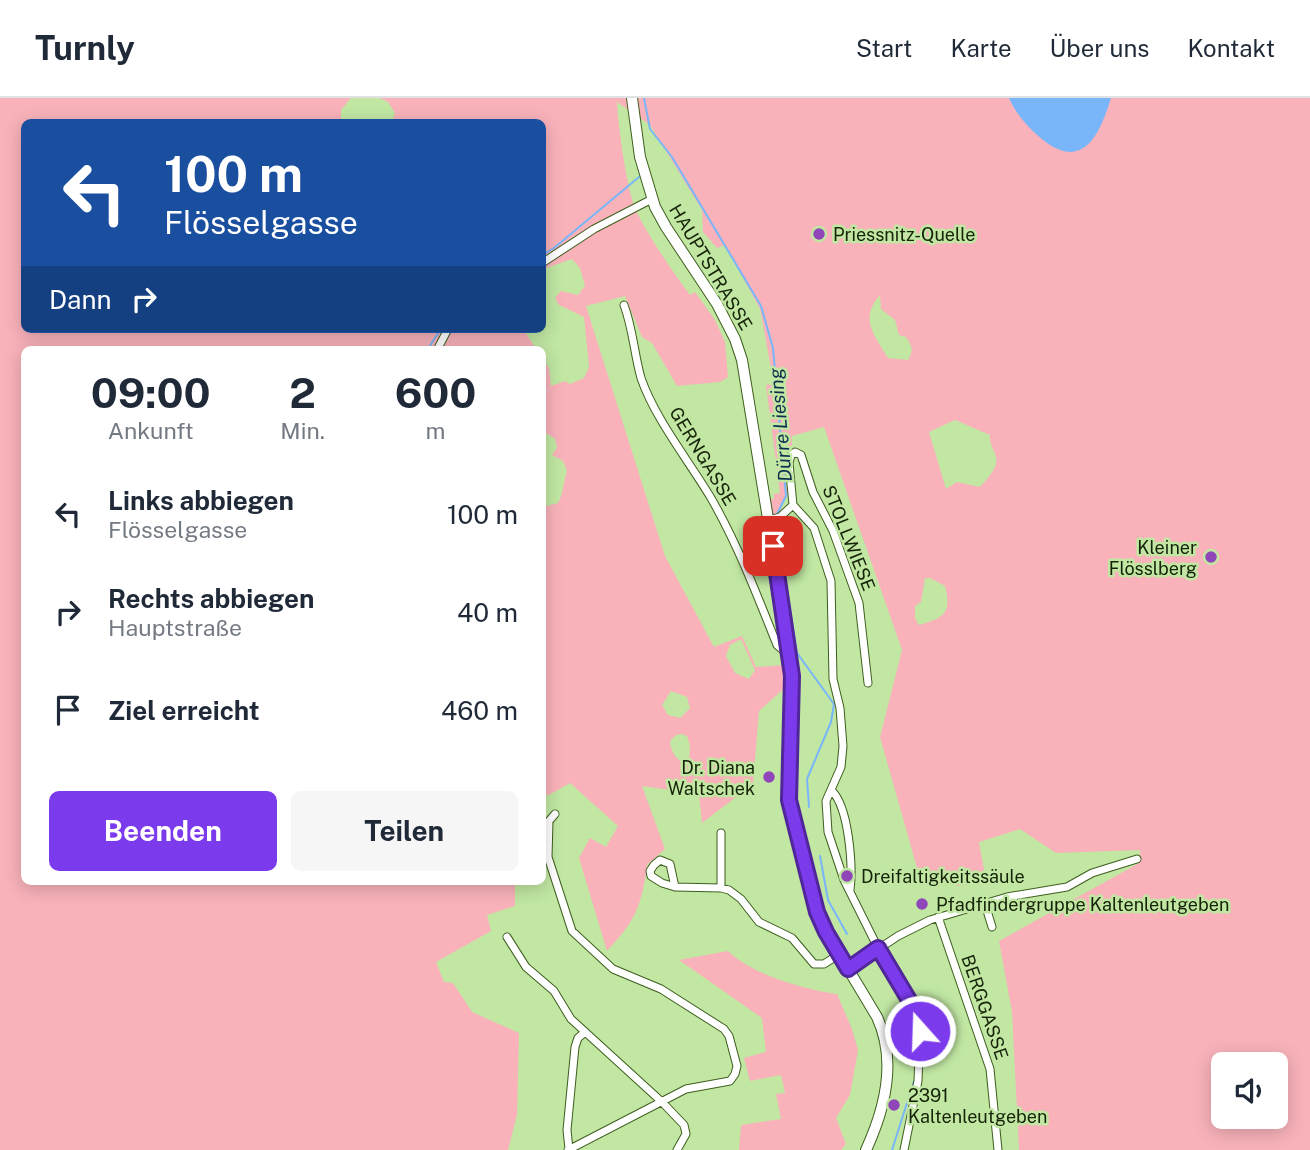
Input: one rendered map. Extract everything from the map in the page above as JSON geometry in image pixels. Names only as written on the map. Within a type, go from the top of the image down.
[{"type":"main road","name":"HAUPTSTRASSE","points":[[632,98],[644,173],[652,199],[666,227],[717,304],[735,339],[748,385],[774,519],[789,649],[793,692],[789,800],[817,912],[838,955],[877,1017],[882,1028],[887,1057],[883,1103],[866,1150]]},
{"type":"street","points":[[546,260],[594,229],[652,199]]},
{"type":"street","name":"GERNGASSE","points":[[624,305],[631,323],[642,378],[665,426],[734,539],[778,645],[783,650],[789,649]]},
{"type":"street","name":"STOLLWIESE","points":[[793,505],[789,463],[795,452],[801,455],[813,492],[833,531],[859,603],[868,682]]},
{"type":"street","points":[[774,519],[793,505],[814,528],[831,581],[833,680],[840,708],[844,747],[841,767],[826,801],[825,810],[836,859],[850,891],[920,1024],[919,1081],[904,1150]]},
{"type":"street","points":[[832,791],[840,799],[851,855],[850,891]]},
{"type":"street","points":[[555,814],[550,821],[548,857],[569,925],[574,933],[613,969],[661,989],[721,1027],[729,1036],[737,1066],[732,1079],[725,1083],[685,1089],[568,1150],[567,1130],[576,1044],[584,1032]]},
{"type":"street","points":[[721,833],[721,888]]},
{"type":"street","points":[[848,969],[907,930],[938,917],[1007,897],[1067,887],[1093,873],[1137,859]]},
{"type":"street","points":[[675,887],[729,890],[741,899],[759,922],[792,938],[812,963],[824,964],[838,955]]},
{"type":"street","points":[[985,904],[992,927]]},
{"type":"street","name":"BERGGASSE","points":[[938,917],[990,1069],[998,1150]]},
{"type":"street","points":[[507,937],[526,967],[554,991],[571,1019],[662,1101],[686,1128],[685,1136],[677,1150]]},
{"type":"shaded area","points":[[0,98],[351,98],[341,110],[342,119],[21,119],[21,333],[526,333],[534,346],[21,346],[21,885],[515,885],[515,906],[487,915],[491,931],[436,962],[444,982],[453,983],[472,1012],[519,1033],[517,1115],[508,1150],[0,1150]]},
{"type":"shaded area","points":[[380,98],[1310,98],[1310,1150],[1019,1150],[1012,1012],[999,941],[1139,863],[1140,850],[1056,853],[1020,829],[979,842],[986,881],[959,886],[919,875],[880,737],[902,650],[824,427],[792,436],[792,445],[783,453],[787,494],[778,515],[772,517],[770,499],[774,499],[774,494],[780,493],[766,385],[774,384],[760,309],[725,245],[717,248],[703,232],[702,210],[650,125],[617,102],[621,142],[637,213],[690,295],[695,292],[715,320],[725,342],[728,377],[720,382],[677,386],[652,343],[642,337],[625,296],[586,306],[665,556],[714,647],[742,636],[756,667],[785,665],[786,687],[759,711],[753,784],[702,823],[699,794],[642,786],[665,849],[647,865],[643,892],[636,912],[607,951],[579,858],[590,838],[606,847],[618,826],[570,783],[546,795],[546,505],[558,503],[567,471],[563,461],[552,455],[557,448],[555,439],[546,434],[546,364],[551,386],[565,381],[570,384],[584,378],[589,367],[584,317],[559,305],[555,298],[561,291],[578,295],[585,286],[580,268],[572,259],[546,268],[546,119],[393,119],[395,113],[388,102]],"holes":[[[880,295],[881,309],[895,320],[899,335],[906,337],[911,346],[908,360],[888,358],[878,342],[871,327],[870,312]],[[955,420],[990,435],[996,461],[994,469],[980,487],[957,482],[946,489],[929,432]],[[925,578],[945,586],[947,602],[940,617],[919,625],[915,618],[915,606],[921,602]],[[741,639],[755,670],[749,679],[735,673],[726,656],[730,645]],[[671,691],[687,697],[690,708],[680,718],[668,715],[662,705]],[[676,735],[687,736],[690,746],[689,762],[686,764],[677,758],[670,741]]]},
{"type":"shaded area","points":[[728,951],[738,960],[779,980],[837,994],[858,1050],[850,1095],[836,1118],[846,1144],[841,1150],[739,1150],[741,1125],[781,1119],[776,1094],[785,1093],[781,1075],[750,1081],[744,1058],[766,1052],[762,1018],[679,960]]},
{"type":"water","points":[[1009,98],[1111,98],[1102,124],[1088,144],[1080,150],[1069,152],[1057,149],[1043,140],[1028,126]]},
{"type":"waterway","name":"Dürre Liesing","points":[[644,98],[650,129],[672,157],[761,306],[773,348],[786,496],[776,516]]},
{"type":"waterway","points":[[546,253],[639,177]]},
{"type":"waterway","points":[[430,346],[438,333]]},
{"type":"waterway","name":"Dürre Liesing","points":[[776,522],[797,653],[834,704],[831,722],[807,779],[809,807]]},
{"type":"waterway","name":"Dürre Liesing","points":[[820,856],[828,900],[847,934]]},
{"type":"waterway","name":"Dürre Liesing","points":[[892,1150],[914,1081]]},
{"type":"place","name":"Priessnitz-Quelle","points":[[819,234]]},
{"type":"place","name":"Kleiner Flösslberg","points":[[1211,557]]},
{"type":"place","name":"Dr. Diana Waltschek","points":[[769,777]]},
{"type":"place","name":"Dreifaltigkeitssäule","points":[[847,876]]},
{"type":"place","name":"Pfadfindergruppe Kaltenleutgeben","points":[[922,904]]},
{"type":"place","name":"2391 Kaltenleutgeben","points":[[894,1105]]},
{"type":"route","points":[[773,546],[792,676],[789,800],[817,912],[848,969],[878,948],[915,1010],[920,1031]]}]
